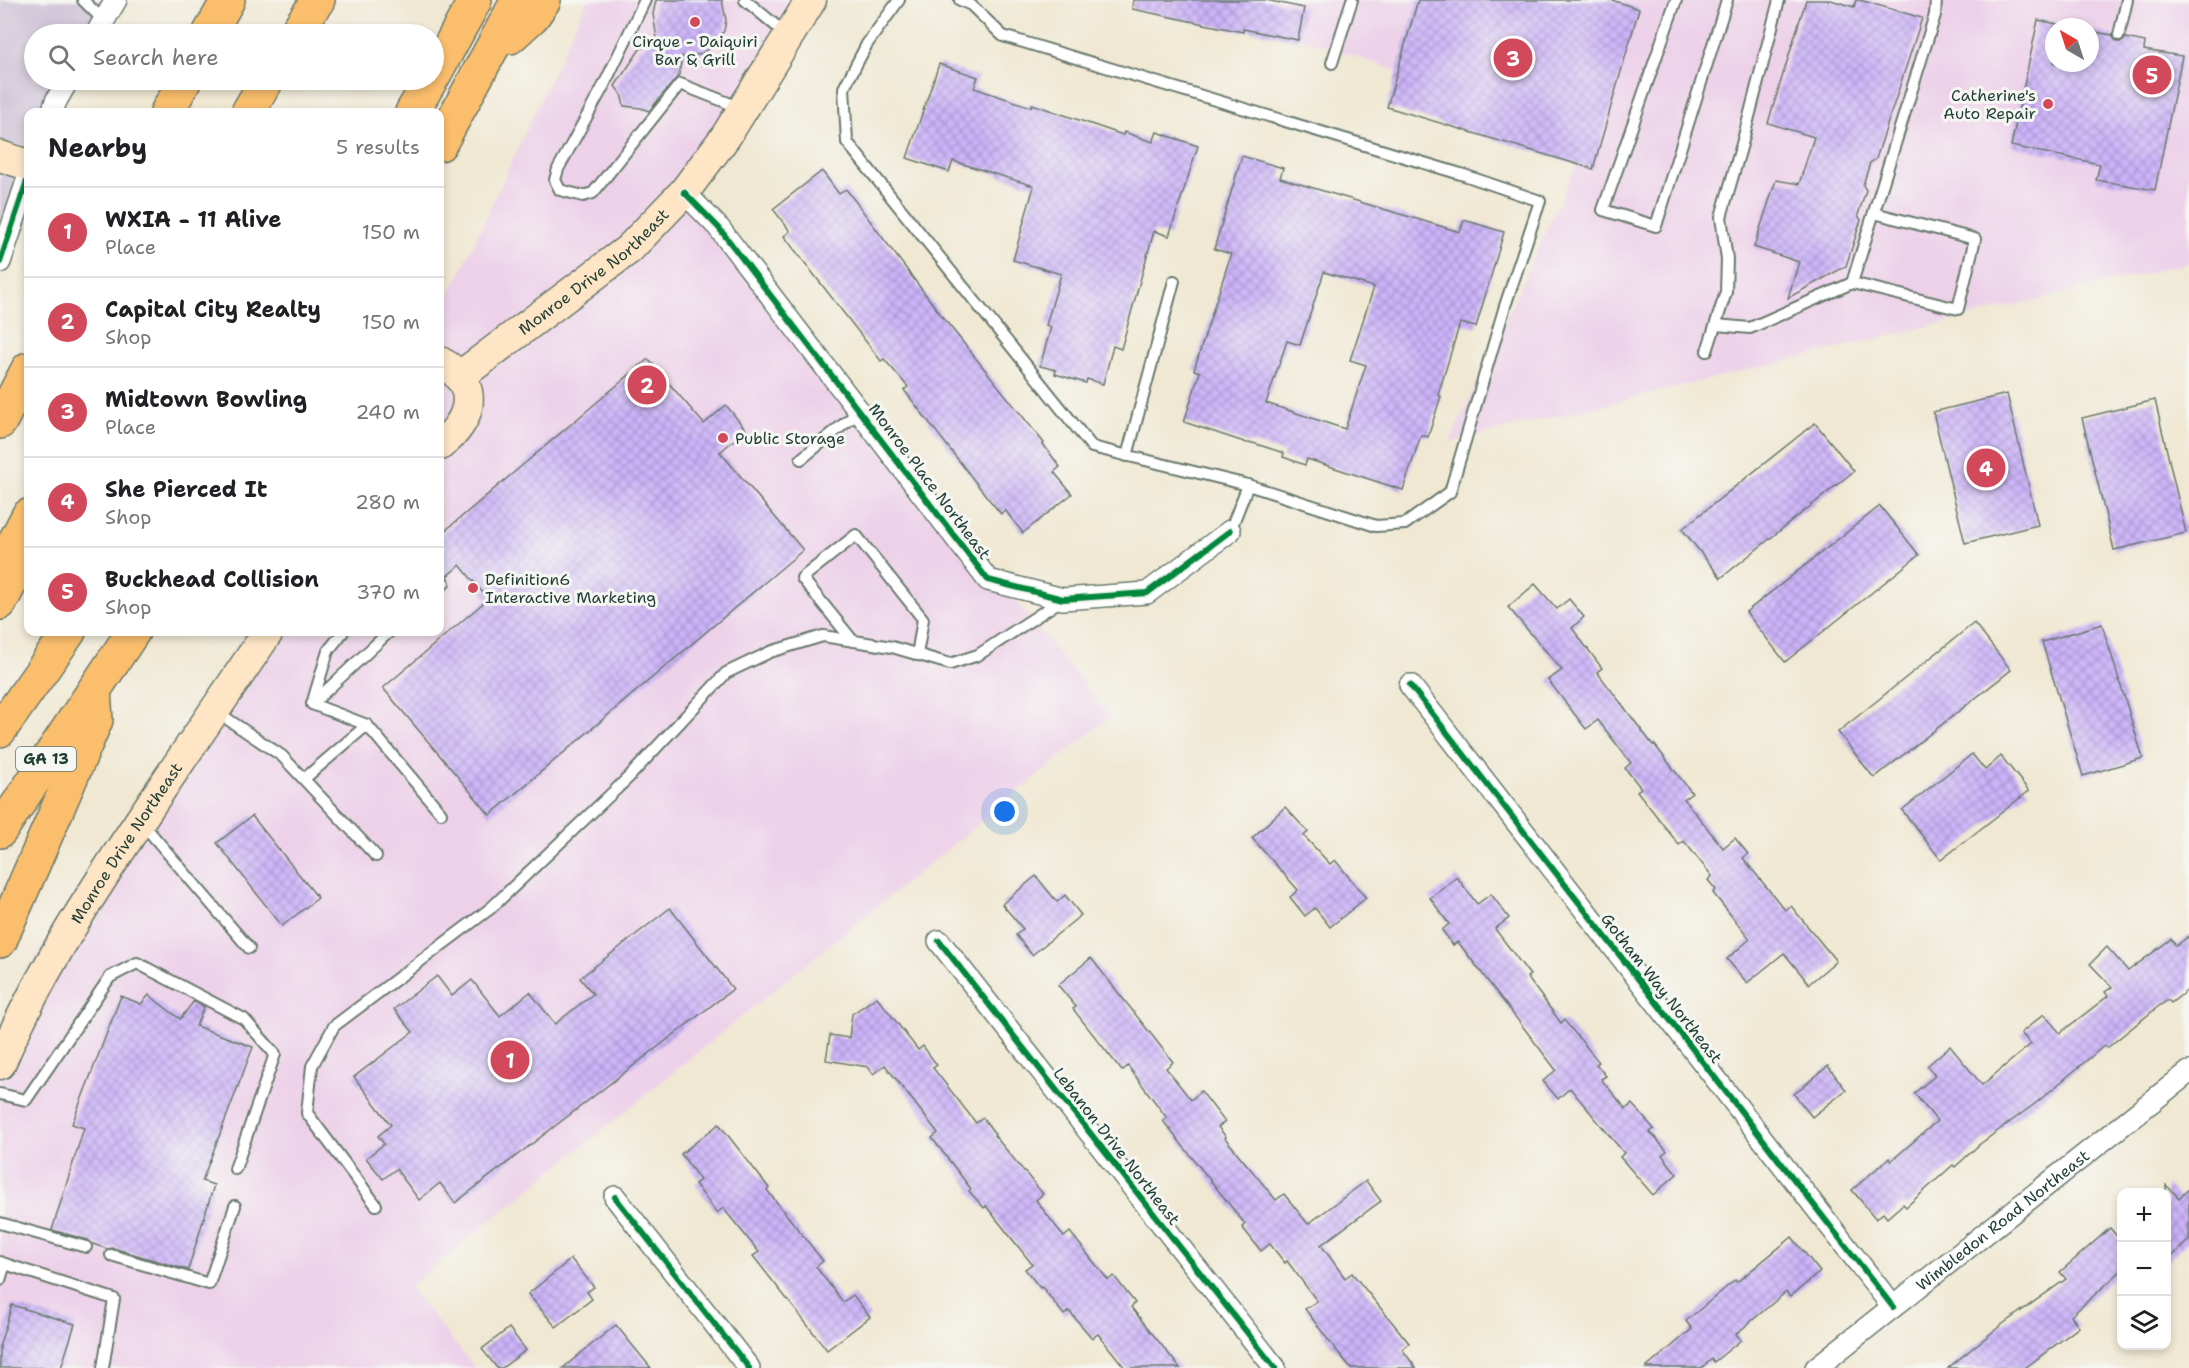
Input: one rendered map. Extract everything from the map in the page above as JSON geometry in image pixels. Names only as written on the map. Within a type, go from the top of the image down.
[{"type":"highway","points":[[215,24],[228,0]]},
{"type":"highway","points":[[302,24],[318,0]]},
{"type":"highway","points":[[313,24],[325,0]]},
{"type":"highway","points":[[444,57],[475,0]]},
{"type":"highway","points":[[444,137],[518,0]]},
{"type":"highway","points":[[487,58],[533,16],[544,0]]},
{"type":"highway","points":[[169,108],[179,90]]},
{"type":"highway","points":[[250,108],[261,90]]},
{"type":"highway","points":[[268,108],[278,90]]},
{"type":"highway","points":[[414,108],[425,90]]},
{"type":"highway","points":[[0,422],[24,377]]},
{"type":"highway","points":[[0,570],[24,524]]},
{"type":"highway","points":[[0,603],[24,557]]},
{"type":"highway","name":"GA 13","points":[[0,730],[66,636]]},
{"type":"highway","name":"GA 13","points":[[0,831],[130,636]]},
{"type":"highway","points":[[0,941],[96,720],[94,690]]},
{"type":"main road","name":"Monroe Drive Northeast","points":[[444,442],[454,434],[469,402],[466,390],[449,369],[629,249],[684,192],[726,136],[811,0]]},
{"type":"main road","points":[[0,156],[24,164]]},
{"type":"main road","name":"Monroe Drive Northeast","points":[[0,1064],[52,956],[89,896],[265,636]]},
{"type":"street","points":[[102,24],[116,0]]},
{"type":"street","points":[[53,108],[62,90]]},
{"type":"street","points":[[0,262],[24,190]]},
{"type":"street","name":"Monroe Place Northeast","points":[[684,192],[719,228],[988,580],[1063,599],[1147,593],[1230,531]]},
{"type":"street","name":"Gotham Way Northeast","points":[[1410,685],[1893,1307]]},
{"type":"street","name":"Lebanon Drive Northeast","points":[[939,941],[1275,1368]]},
{"type":"street","name":"Wimbledon Road Northeast","points":[[1816,1368],[2189,1072]]},
{"type":"street","points":[[615,1197],[749,1368]]},
{"type":"lane","points":[[83,0],[98,24]]},
{"type":"lane","points":[[645,0],[603,87],[558,169],[555,180],[560,190],[583,196],[593,193],[681,84],[743,109]]},
{"type":"lane","points":[[745,0],[788,36]]},
{"type":"lane","points":[[899,0],[867,44],[844,88],[847,142],[1092,447],[1248,485],[1376,526],[1405,524],[1450,492],[1505,306],[1540,201],[1464,175],[1004,36],[971,5],[960,0]]},
{"type":"lane","points":[[1332,63],[1352,0]]},
{"type":"lane","points":[[1676,0],[1603,210],[1656,226],[1727,0]]},
{"type":"lane","points":[[1707,351],[1726,292],[1727,259],[1721,217],[1779,0]]},
{"type":"lane","points":[[1852,283],[1935,15],[1936,0]]},
{"type":"lane","points":[[2119,35],[2127,0]]},
{"type":"lane","points":[[1716,325],[1750,328],[1852,283],[1958,309],[1975,239],[1874,213]]},
{"type":"lane","points":[[1127,456],[1174,281]]},
{"type":"lane","points":[[801,459],[860,411]]},
{"type":"lane","points":[[1230,531],[1248,485]]},
{"type":"lane","points":[[853,641],[802,578],[856,535],[923,619],[917,655]]},
{"type":"lane","points":[[376,1205],[307,1113],[312,1066],[334,1026],[491,908],[628,778],[726,673],[770,652],[823,636],[892,647],[950,664],[978,655],[1063,599]]},
{"type":"lane","points":[[312,704],[328,651],[340,636]]},
{"type":"lane","points":[[312,704],[385,636]]},
{"type":"lane","points":[[312,704],[368,724],[441,813]]},
{"type":"lane","points":[[215,710],[282,756],[376,856]]},
{"type":"lane","points":[[304,779],[368,724]]},
{"type":"lane","points":[[140,821],[249,948]]},
{"type":"lane","points":[[0,1094],[26,1100],[110,977],[137,963],[244,1019],[275,1054],[235,1169]]},
{"type":"lane","points":[[111,1255],[209,1284],[236,1206]]},
{"type":"lane","points":[[0,1223],[86,1248]]},
{"type":"lane","points":[[0,1280],[3,1263],[114,1299],[103,1368]]},
{"type":"shaded area","points":[[0,0],[110,0],[98,24],[24,24],[24,90],[66,90],[57,108],[24,108],[24,174],[0,224]]},
{"type":"shaded area","points":[[587,0],[798,0],[688,197],[1110,717],[409,1287],[475,1368],[0,1368],[0,1066],[36,956],[243,636],[444,636],[444,307]]},
{"type":"shaded area","points":[[1212,0],[2189,0],[2189,263],[1450,442],[1589,137],[1296,36]]},
{"type":"building","points":[[656,0],[722,0],[726,20],[724,31],[715,45],[701,54],[682,57],[679,75],[649,111],[624,106],[621,94],[615,86],[640,49],[657,39],[653,14]]},
{"type":"building","points":[[1133,0],[1266,0],[1304,8],[1298,40],[1243,29],[1243,32],[1132,9]]},
{"type":"building","points":[[1418,0],[1612,0],[1639,9],[1593,169],[1387,107]]},
{"type":"building","points":[[1806,0],[1831,0],[1854,7],[1856,0],[1860,0],[1922,18],[1876,159],[1870,163],[1863,185],[1866,190],[1858,215],[1861,220],[1846,266],[1788,298],[1799,262],[1754,247],[1776,180],[1799,184],[1814,137],[1768,123]]},
{"type":"building","points":[[2038,20],[2045,21],[2045,72],[2099,72],[2099,33],[2112,35],[2117,42],[2122,42],[2126,38],[2145,42],[2144,50],[2182,56],[2155,190],[2096,180],[2100,164],[2011,146]]},
{"type":"building","points":[[939,64],[978,77],[974,88],[1031,107],[1032,104],[1123,135],[1124,132],[1153,142],[1157,132],[1198,146],[1169,236],[1154,231],[1121,349],[1113,346],[1103,384],[1087,379],[1086,383],[1055,374],[1056,370],[1040,366],[1051,327],[1046,325],[1061,274],[1013,260],[1034,186],[953,161],[949,172],[907,158]]},
{"type":"building","points":[[1242,156],[1283,168],[1280,178],[1460,232],[1464,220],[1504,232],[1476,327],[1460,323],[1428,437],[1421,435],[1403,490],[1307,459],[1305,465],[1283,457],[1284,453],[1184,422],[1200,372],[1194,370],[1231,254],[1214,249]],"holes":[[[1324,272],[1374,287],[1350,360],[1366,365],[1345,429],[1266,403],[1287,341],[1300,345]]]},
{"type":"building","points":[[822,171],[839,194],[846,189],[941,315],[1044,443],[1060,467],[1054,472],[1072,494],[1023,533],[1005,510],[1001,514],[987,497],[904,390],[908,387],[884,359],[881,361],[784,236],[790,231],[773,209]]},
{"type":"building","points":[[648,359],[704,424],[726,405],[746,430],[720,452],[803,550],[490,815],[383,688],[488,599],[460,565],[444,576],[444,532]]},
{"type":"building","points":[[2007,394],[2038,525],[1965,543],[1933,412]]},
{"type":"building","points":[[2155,400],[2186,533],[2114,550],[2082,418]]},
{"type":"building","points":[[1815,423],[1854,471],[1721,578],[1682,529]]},
{"type":"building","points":[[1880,506],[1919,555],[1785,662],[1746,612]]},
{"type":"building","points":[[1535,584],[1557,609],[1569,599],[1584,617],[1572,628],[1602,668],[1597,672],[1692,793],[1684,799],[1723,848],[1735,838],[1748,854],[1743,858],[1785,910],[1791,906],[1836,961],[1809,984],[1784,953],[1747,983],[1727,959],[1750,939],[1713,893],[1716,890],[1708,880],[1712,876],[1684,841],[1679,845],[1637,791],[1641,788],[1625,768],[1631,763],[1598,720],[1586,729],[1548,680],[1562,670],[1508,607]]},
{"type":"building","points":[[1974,623],[2011,670],[1874,778],[1838,732]]},
{"type":"building","points":[[2102,624],[2143,758],[2083,776],[2042,642]]},
{"type":"building","points":[[1972,754],[1985,770],[2001,756],[2029,791],[1941,860],[1902,810]]},
{"type":"building","points":[[1285,807],[1308,832],[1304,836],[1330,864],[1335,860],[1366,898],[1330,927],[1315,908],[1305,916],[1290,897],[1298,890],[1252,838]]},
{"type":"building","points":[[252,816],[318,898],[282,926],[217,843]]},
{"type":"building","points":[[1036,876],[1057,902],[1065,895],[1081,915],[1032,955],[1016,935],[1023,929],[1002,904]]},
{"type":"building","points":[[1457,877],[1477,904],[1491,894],[1509,918],[1495,929],[1530,975],[1527,977],[1561,1023],[1564,1020],[1599,1062],[1596,1064],[1606,1076],[1601,1079],[1626,1109],[1632,1104],[1654,1129],[1650,1132],[1667,1151],[1662,1155],[1677,1174],[1653,1195],[1620,1157],[1624,1153],[1570,1088],[1558,1099],[1543,1081],[1556,1070],[1458,942],[1453,945],[1442,930],[1449,924],[1430,898]]},
{"type":"building","points":[[670,908],[733,989],[455,1203],[440,1183],[419,1200],[396,1169],[383,1179],[366,1158],[384,1144],[378,1136],[391,1125],[354,1077],[413,1032],[394,1009],[437,976],[452,996],[472,980],[500,1016],[530,992],[555,1024],[593,994],[580,978]]},
{"type":"building","points":[[2189,936],[2189,989],[2171,1003],[2168,1000],[2159,1006],[2107,1048],[2105,1045],[2036,1103],[1980,1144],[1955,1167],[1953,1165],[1906,1207],[1903,1204],[1887,1218],[1883,1213],[1876,1219],[1852,1190],[1889,1158],[1891,1161],[1937,1121],[1914,1093],[1935,1076],[1927,1066],[1950,1046],[1982,1085],[2031,1044],[2021,1033],[2044,1014],[2060,1033],[2108,996],[2105,992],[2112,987],[2090,964],[2107,947],[2128,971],[2171,939],[2176,946]]},
{"type":"building","points":[[1091,958],[1173,1062],[1166,1068],[1191,1100],[1201,1091],[1225,1122],[1218,1127],[1225,1138],[1276,1200],[1284,1194],[1308,1224],[1366,1181],[1381,1201],[1321,1245],[1345,1278],[1352,1273],[1409,1343],[1402,1349],[1416,1368],[1351,1368],[1329,1341],[1305,1309],[1317,1301],[1287,1261],[1285,1263],[1270,1244],[1261,1251],[1242,1227],[1245,1224],[1163,1121],[1167,1118],[1128,1066],[1122,1071],[1073,1009],[1076,1007],[1058,985]]},
{"type":"building","points":[[149,995],[180,1019],[194,1001],[204,1007],[196,1026],[253,1047],[202,1181],[214,1185],[188,1270],[113,1248],[107,1249],[88,1240],[52,1230],[84,1128],[72,1124],[121,996],[141,1004]]},
{"type":"building","points":[[877,997],[918,1050],[923,1046],[937,1065],[933,1068],[976,1123],[983,1118],[994,1135],[1043,1194],[1036,1200],[1064,1237],[1070,1232],[1108,1280],[1114,1276],[1135,1303],[1131,1307],[1180,1368],[1125,1368],[1098,1334],[1092,1338],[1069,1311],[1064,1315],[1025,1269],[1032,1264],[986,1206],[984,1208],[969,1191],[971,1189],[932,1138],[938,1133],[885,1065],[873,1074],[868,1067],[826,1060],[830,1035],[849,1038],[852,1014]]},
{"type":"building","points":[[1828,1066],[1846,1090],[1812,1117],[1794,1094]]},
{"type":"building","points":[[719,1124],[823,1261],[816,1267],[843,1302],[853,1295],[870,1317],[827,1350],[753,1256],[759,1252],[723,1208],[717,1213],[695,1184],[700,1180],[681,1154]]},
{"type":"building","points":[[2189,1189],[2189,1240],[2171,1257],[2171,1190],[2179,1198]]},
{"type":"building","points":[[2110,1228],[2117,1236],[2117,1275],[2071,1316],[2079,1327],[2025,1368],[1948,1368],[2000,1326],[2066,1279],[2060,1272]]},
{"type":"building","points":[[1792,1237],[1820,1272],[1790,1297],[1786,1292],[1736,1334],[1741,1340],[1714,1362],[1712,1359],[1701,1368],[1646,1368],[1692,1329],[1686,1321]]},
{"type":"building","points":[[571,1259],[594,1287],[587,1292],[592,1299],[556,1327],[528,1294]]},
{"type":"building","points":[[12,1305],[75,1324],[61,1368],[0,1368],[0,1344]]},
{"type":"building","points":[[616,1325],[651,1368],[563,1368],[586,1349]]},
{"type":"building","points":[[509,1328],[526,1350],[502,1368],[497,1368],[482,1349]]},
{"type":"cycle path","points":[[0,262],[24,190]]},
{"type":"cycle path","points":[[684,192],[719,228],[988,580],[1063,599],[1147,593],[1230,531]]},
{"type":"cycle path","points":[[1410,685],[1893,1307]]},
{"type":"cycle path","points":[[939,941],[1275,1368]]},
{"type":"cycle path","points":[[615,1197],[749,1368]]},
{"type":"place","name":"Cirque - Daiquiri Bar & Grill","points":[[695,22]]},
{"type":"place","name":"Midtown Bowling","points":[[1513,58]]},
{"type":"place","name":"Buckhead Collision","points":[[2152,75]]},
{"type":"place","name":"Catherine's Auto Repair","points":[[2048,104]]},
{"type":"place","name":"Capital City Realty","points":[[647,385]]},
{"type":"place","name":"Public Storage","points":[[723,438]]},
{"type":"place","name":"She Pierced It","points":[[1986,468]]},
{"type":"place","name":"Definition6 Interactive Marketing","points":[[473,588]]},
{"type":"place","name":"WXIA - 11 Alive","points":[[510,1060]]}]
